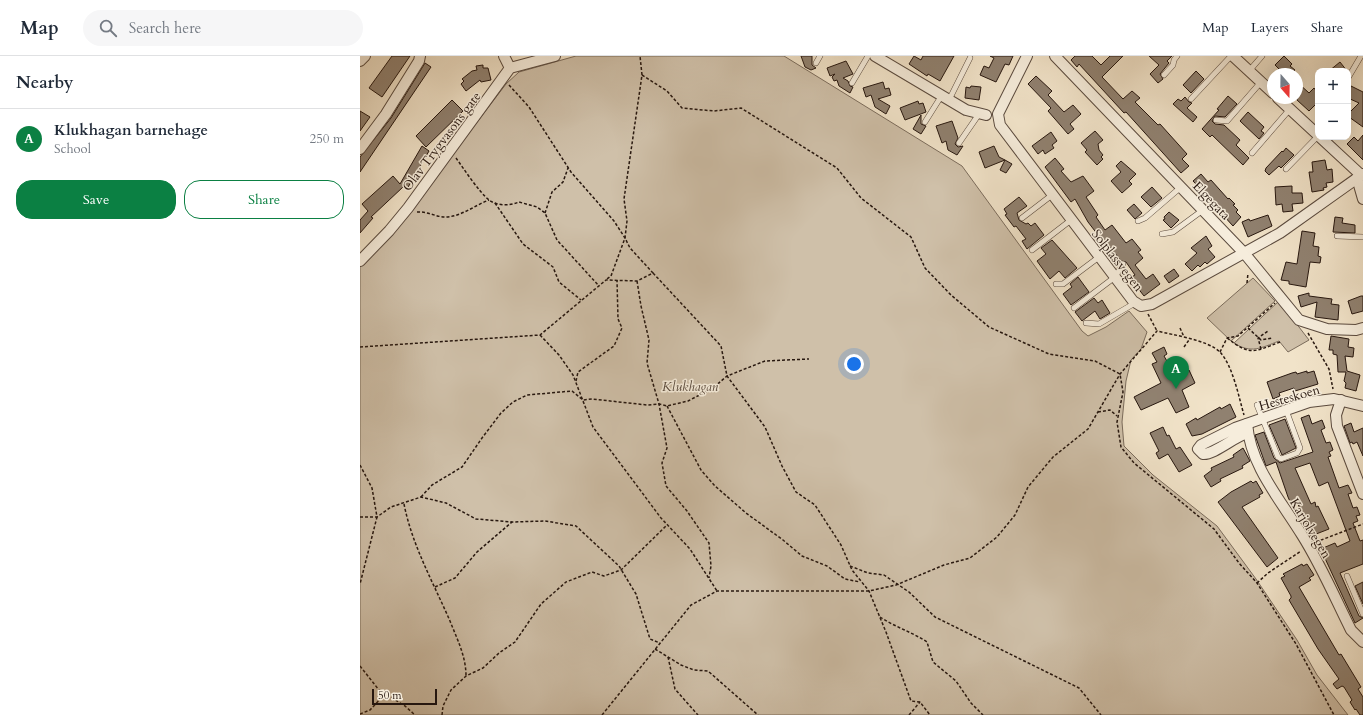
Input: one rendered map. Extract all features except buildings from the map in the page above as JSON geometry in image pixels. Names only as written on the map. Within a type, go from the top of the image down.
[{"type":"street","points":[[360,62],[365,56]]},
{"type":"street","points":[[360,149],[386,114],[419,61],[420,56]]},
{"type":"street","points":[[504,56],[510,68],[554,56]]},
{"type":"street","points":[[875,56],[966,110],[982,115]]},
{"type":"street","name":"Solplassvegen","points":[[1027,56],[998,114],[1000,125],[1135,303],[1146,306],[1164,302],[1280,233],[1360,176]]},
{"type":"street","name":"Elgegata","points":[[1054,56],[1245,254],[1281,296],[1299,320]]},
{"type":"street","points":[[1232,56],[1267,87]]},
{"type":"street","name":"Olav Trygvasons gate","points":[[360,261],[389,231],[408,208],[504,79],[510,68]]},
{"type":"street","points":[[1285,104],[1315,132]]},
{"type":"street","points":[[1323,140],[1360,176],[1363,198]]},
{"type":"street","points":[[1299,320],[1328,329],[1356,330],[1363,328]]},
{"type":"street","points":[[1338,400],[1336,415],[1337,426],[1363,494]]},
{"type":"street","name":"Hesteskoen","points":[[1247,428],[1262,419],[1309,402],[1338,400],[1363,406]]},
{"type":"street","name":"Karjolvegen","points":[[1247,428],[1268,486],[1302,535],[1351,630],[1363,642]]},
{"type":"lane","points":[[816,62],[820,56]]},
{"type":"lane","points":[[852,83],[868,56]]},
{"type":"lane","points":[[1164,75],[1173,65],[1177,56]]},
{"type":"lane","points":[[1191,98],[1232,56]]},
{"type":"lane","points":[[1249,71],[1262,56]]},
{"type":"lane","points":[[1351,73],[1361,56]]},
{"type":"lane","points":[[925,122],[945,97],[970,58]]},
{"type":"lane","points":[[1216,120],[1227,121],[1262,82]]},
{"type":"lane","points":[[1252,153],[1290,109]]},
{"type":"lane","points":[[959,143],[982,115]]},
{"type":"lane","points":[[1286,169],[1315,140]]},
{"type":"lane","points":[[1138,221],[1146,218],[1181,187]]},
{"type":"lane","points":[[1022,218],[1052,194]]},
{"type":"lane","points":[[1162,234],[1173,232],[1203,210]]},
{"type":"lane","points":[[1032,250],[1071,220]]},
{"type":"lane","points":[[1338,236],[1363,237]]},
{"type":"lane","points":[[1056,284],[1064,284],[1099,257]]},
{"type":"lane","points":[[1074,308],[1115,277],[1123,264]]},
{"type":"lane","points":[[1086,323],[1099,324],[1135,303]]},
{"type":"lane","points":[[1257,405],[1278,457],[1283,458],[1297,453],[1300,448],[1286,410]]},
{"type":"lane","points":[[1347,576],[1363,614]]},
{"type":"path","points":[[360,347],[540,334],[611,276],[625,238],[627,221],[624,199],[642,75],[640,56]]},
{"type":"path","points":[[642,75],[667,91],[682,108],[714,111],[741,108],[837,168],[861,198],[911,237],[925,268],[951,295],[989,327],[1049,354],[1095,361],[1120,374]]},
{"type":"path","points":[[504,79],[529,107],[568,168],[614,220],[630,248],[721,346],[727,376],[765,427],[782,466],[796,492],[815,505],[841,545],[850,566],[869,590],[911,700],[920,702],[930,715]]},
{"type":"path","points":[[450,150],[489,200],[512,205],[519,202],[537,207],[545,213],[557,240],[599,286]]},
{"type":"path","points":[[545,213],[552,192],[563,182],[568,168]]},
{"type":"path","points":[[408,208],[412,212],[420,211],[449,217],[489,200]]},
{"type":"path","points":[[495,202],[523,244],[553,267],[559,282],[582,300]]},
{"type":"path","points":[[606,280],[638,281],[653,273]]},
{"type":"path","points":[[576,382],[578,372],[614,346],[622,328],[618,318],[617,280]]},
{"type":"path","points":[[638,281],[641,306],[649,340],[647,363],[660,404],[667,448],[662,463],[666,486],[687,511],[709,543],[711,566],[709,578]]},
{"type":"path","points":[[1227,338],[1238,336],[1281,296]]},
{"type":"path","points":[[1146,306],[1157,331]]},
{"type":"path","points":[[1299,320],[1329,369],[1338,400]]},
{"type":"path","points":[[1180,328],[1184,338]]},
{"type":"path","points":[[1248,328],[1261,340],[1272,338]]},
{"type":"path","points":[[602,715],[691,605],[717,591],[869,590],[896,585],[944,565],[970,558],[997,538],[1015,515],[1028,487],[1053,457],[1088,429],[1120,374],[1157,331]]},
{"type":"path","points":[[1157,331],[1208,345],[1220,352],[1232,375],[1247,428]]},
{"type":"path","points":[[1258,338],[1268,331]]},
{"type":"path","points":[[540,334],[559,355],[573,375],[593,428],[633,479],[636,486],[690,549],[717,591]]},
{"type":"path","points":[[1227,338],[1241,349],[1253,351],[1280,342]]},
{"type":"path","points":[[1220,352],[1227,338]]},
{"type":"path","points":[[1258,338],[1261,349]]},
{"type":"path","points":[[1184,347],[1189,340]]},
{"type":"path","points":[[360,517],[377,517],[391,507],[420,497],[432,485],[462,467],[502,413],[512,402],[527,395],[572,391],[583,400],[592,399],[647,405],[660,404],[667,406],[688,401],[713,388],[727,376],[765,361],[809,359]]},
{"type":"path","points":[[1120,374],[1123,392],[1118,417],[1121,447],[1134,463],[1214,529],[1239,563],[1257,583],[1296,644],[1334,715]]},
{"type":"path","points":[[667,406],[701,470],[715,486],[746,513],[802,556],[827,566],[845,579],[862,582]]},
{"type":"path","points":[[1098,412],[1110,410],[1118,417]]},
{"type":"path","points":[[360,465],[372,488],[377,517],[360,584]]},
{"type":"path","points":[[420,497],[446,503],[476,519],[512,522],[545,521],[576,526],[621,570],[636,594],[650,639],[660,643]]},
{"type":"path","points":[[404,503],[409,527],[462,650],[466,676]]},
{"type":"path","points":[[435,587],[455,578],[477,552],[512,522]]},
{"type":"path","points":[[442,715],[443,706],[451,690],[466,676],[483,668],[499,653],[515,642],[541,604],[566,582],[592,572],[604,576],[621,570],[667,524]]},
{"type":"path","points":[[850,566],[868,573],[884,575],[896,585],[909,592],[935,617],[1079,688],[1102,715]]},
{"type":"path","points":[[880,617],[893,626],[910,631],[927,642],[933,662],[956,681],[971,703],[983,715]]},
{"type":"path","points":[[655,649],[668,658],[694,670],[708,671],[758,715]]},
{"type":"path","points":[[668,658],[675,689],[698,715]]},
{"type":"path","points":[[360,666],[379,690],[415,715]]},
{"type":"path","points":[[360,714],[370,710],[385,694]]},
{"type":"path","points":[[909,715],[920,702]]},
{"type":"green space","name":"Klukhagan","points":[[576,56],[784,56],[962,166],[1082,331],[1088,336],[1106,327],[1129,311],[1147,332],[1141,349],[1131,360],[1126,381],[1122,422],[1124,446],[1153,475],[1217,526],[1256,579],[1297,640],[1317,675],[1348,715],[360,715],[360,267],[392,234],[506,84],[519,72]]},
{"type":"green space","points":[[1253,278],[1275,301],[1231,341],[1207,318]]},
{"type":"green space","points":[[1279,301],[1309,340],[1288,352],[1279,341],[1256,349],[1246,348],[1234,343]]},
{"type":"place","name":"Klukhagan barnehage","points":[[1176,389]]}]
